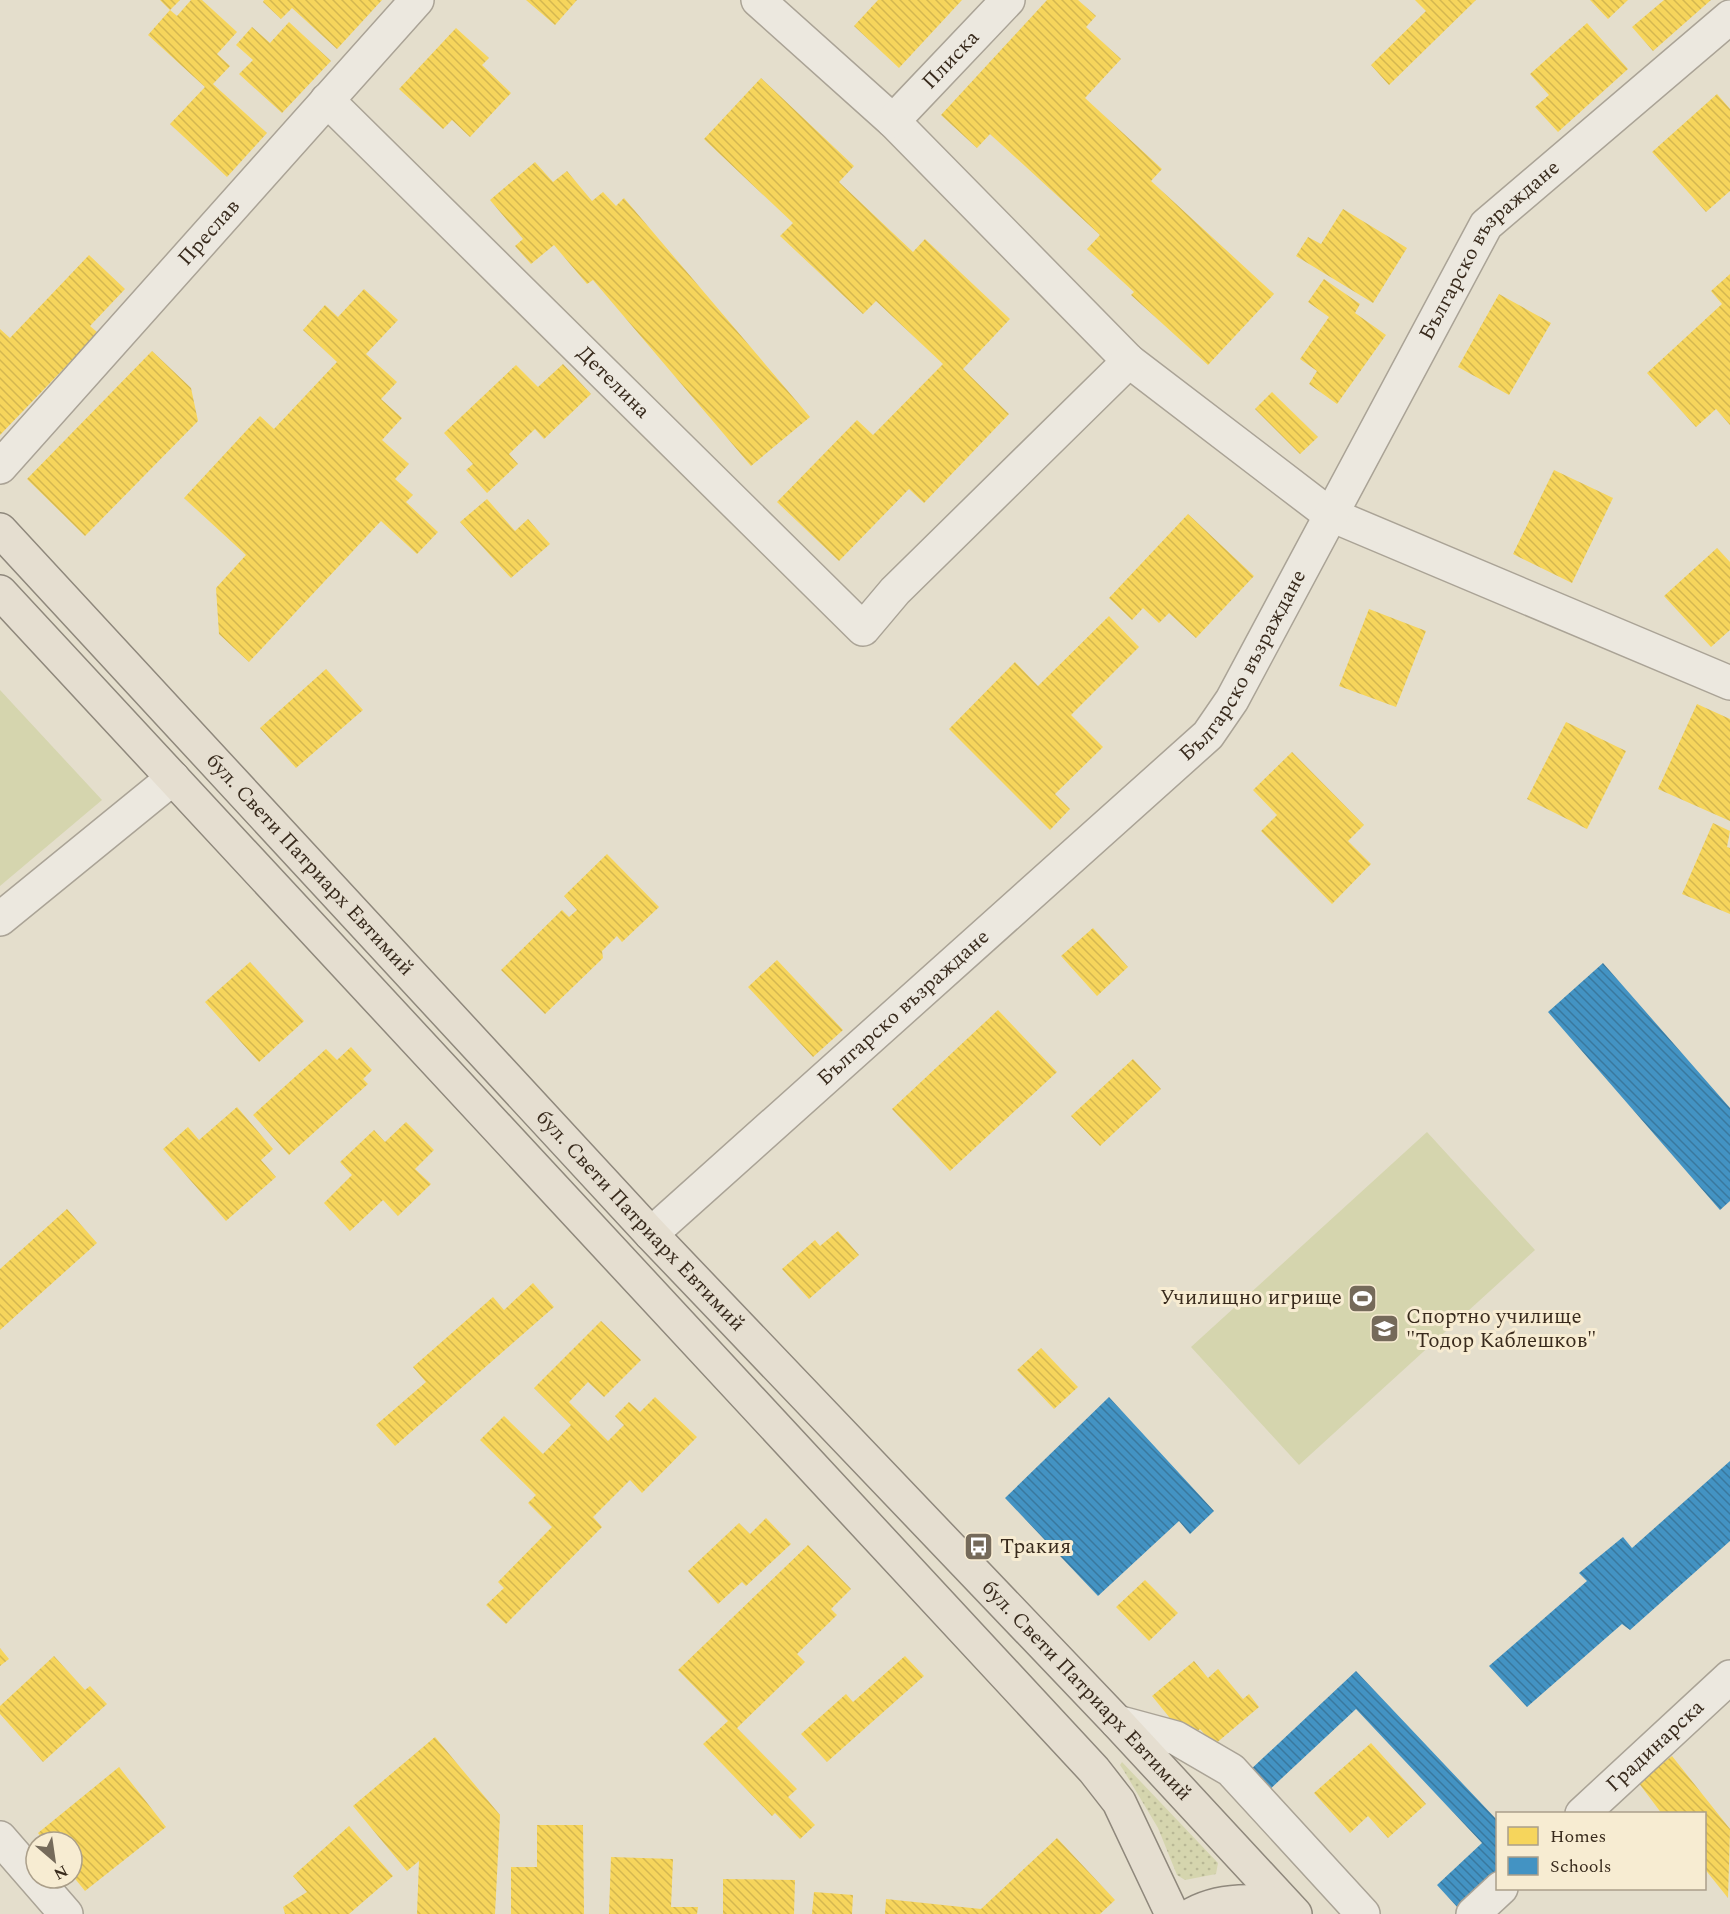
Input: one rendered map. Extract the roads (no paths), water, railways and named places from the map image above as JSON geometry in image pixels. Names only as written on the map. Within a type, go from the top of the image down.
[{"type":"main road","name":"бул. Свети Патриарх Евтимий","points":[[0,530],[651,1234],[1117,1722],[1291,1910]]},
{"type":"main road","name":"бул. Свети Патриарх Евтимий","points":[[0,592],[1094,1770],[1119,1802],[1172,1914]]},
{"type":"main road","points":[[1193,1914],[1214,1906],[1233,1903],[1271,1903],[1291,1910]]},
{"type":"street","name":"Преслав","points":[[0,467],[417,0]]},
{"type":"street","points":[[758,0],[893,121],[1129,361],[1329,514],[1728,680]]},
{"type":"street","name":"Плиска","points":[[893,121],[1008,0]]},
{"type":"street","name":"Българско възраждане","points":[[651,1234],[1208,735],[1232,700],[1329,514],[1486,225],[1730,17]]},
{"type":"street","name":"Детелина","points":[[327,100],[862,629],[896,591],[1129,361]]},
{"type":"street","points":[[0,920],[173,778]]},
{"type":"street","name":"Градинарска","points":[[1584,1812],[1730,1677]]},
{"type":"street","points":[[1117,1722],[1176,1737],[1231,1770],[1363,1914]]},
{"type":"street","points":[[0,1838],[66,1914]]},
{"type":"street","points":[[1473,1914],[1498,1890]]},
{"type":"place","name":"Училищно игрище","points":[[1363,1298]]},
{"type":"place","name":"Спортно училище \"Тодор Каблешков\"","points":[[1385,1329]]},
{"type":"place","name":"Тракия","points":[[979,1547]]}]
